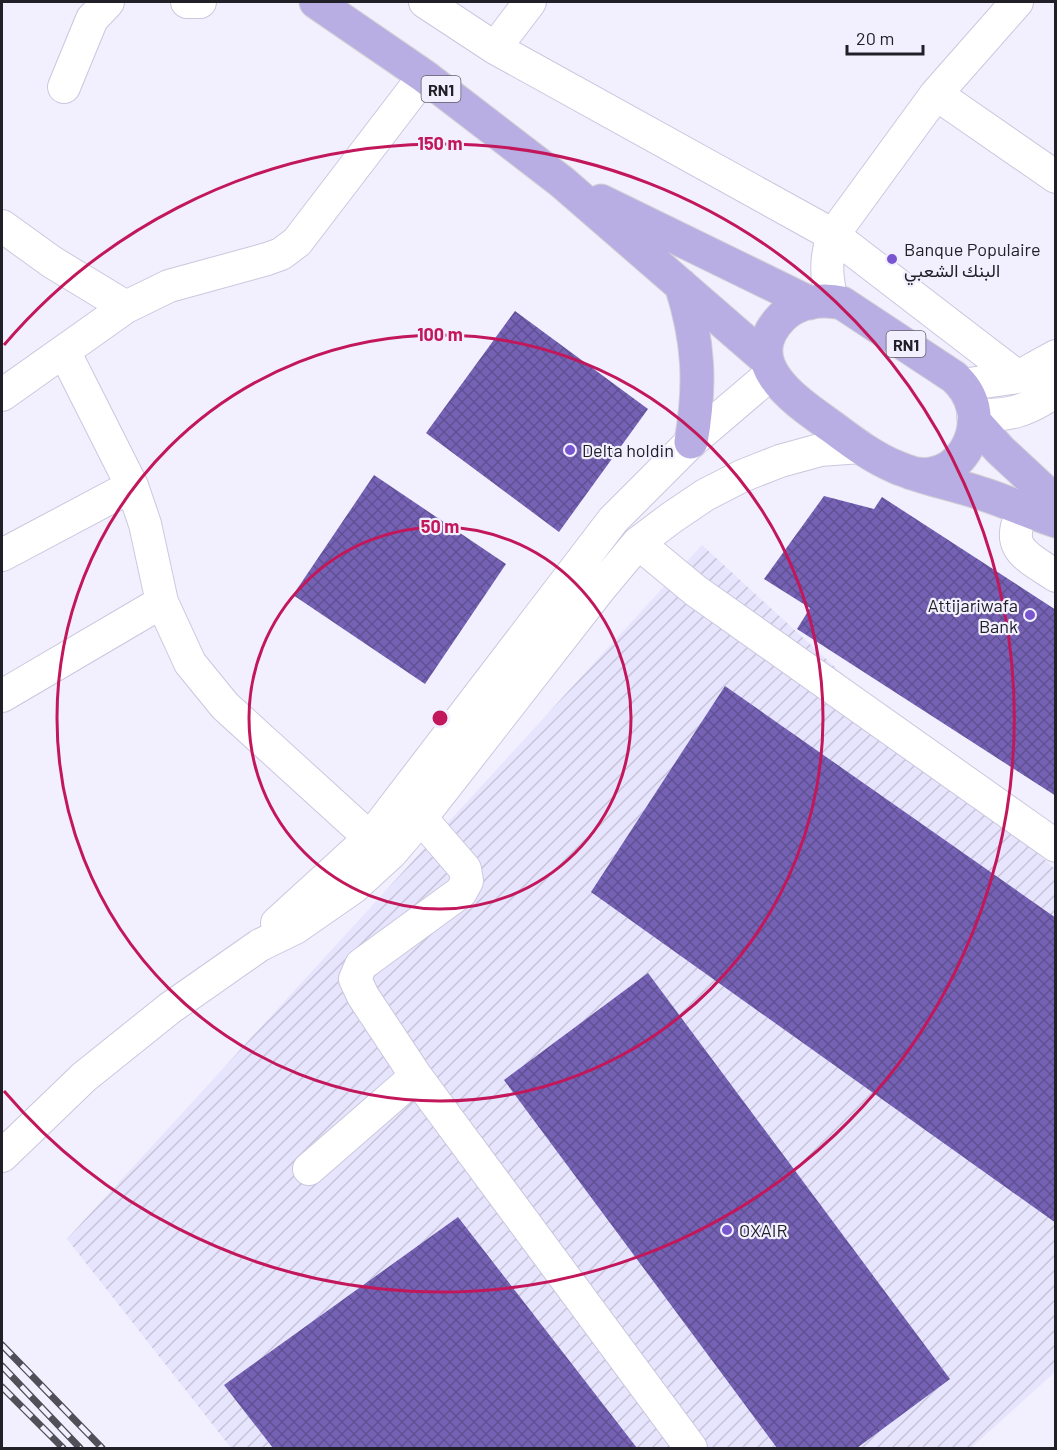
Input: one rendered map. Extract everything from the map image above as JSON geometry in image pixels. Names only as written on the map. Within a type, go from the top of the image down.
[{"type":"main road","name":"RN1","points":[[316,2],[424,76],[562,182],[681,285],[770,367],[780,386],[794,400],[861,447],[893,466],[911,473],[985,495],[1056,521]]},
{"type":"main road","name":"RN1","points":[[562,182],[821,302],[850,308],[954,377],[970,407],[1014,464],[1056,502]]},
{"type":"main road","points":[[681,285],[691,316],[699,379],[697,411],[691,442]]},
{"type":"main road","points":[[770,367],[767,347],[770,334],[777,322],[797,306],[821,302]]},
{"type":"main road","name":"RN1","points":[[911,473],[930,474],[948,468],[962,456],[971,440],[970,407]]},
{"type":"street","points":[[64,87],[92,19],[108,2]]},
{"type":"street","points":[[187,2],[200,2]]},
{"type":"street","points":[[425,2],[495,48],[833,235],[1018,377]]},
{"type":"street","points":[[495,48],[530,2]]},
{"type":"street","points":[[821,302],[827,269],[827,254],[833,235],[936,94],[1017,2]]},
{"type":"street","points":[[6,387],[64,351],[126,307],[170,286],[281,254],[297,242],[424,76]]},
{"type":"street","points":[[936,94],[1056,177]]},
{"type":"street","points":[[2,226],[52,262],[126,307]]},
{"type":"street","points":[[64,351],[132,486],[145,524],[162,602],[190,663],[225,706],[370,838]]},
{"type":"street","points":[[970,407],[1056,356]]},
{"type":"street","points":[[260,945],[278,921],[370,838],[614,520],[770,367]]},
{"type":"street","points":[[970,407],[1006,414],[1049,406]]},
{"type":"street","points":[[2,1156],[93,1070],[170,1008],[260,945],[295,928],[354,887],[391,853],[638,543],[705,495],[742,476],[780,461],[820,450],[861,447]]},
{"type":"street","points":[[2,555],[132,486]]},
{"type":"street","points":[[1023,510],[1014,533],[1019,549],[1056,576]]},
{"type":"street","points":[[638,543],[696,591],[1056,846]]},
{"type":"street","points":[[2,696],[162,602]]},
{"type":"street","points":[[421,818],[465,869],[467,881],[461,892],[361,965],[355,979],[363,996],[416,1076],[691,1449]]},
{"type":"street","points":[[309,1169],[416,1076]]},
{"type":"shaded area","points":[[702,545],[1055,869],[1055,1372],[971,1448],[231,1448],[67,1239]]},
{"type":"building","points":[[515,311],[648,409],[559,532],[426,433]]},
{"type":"building","points":[[374,475],[506,564],[425,684],[293,595]]},
{"type":"building","points":[[824,496],[874,509],[882,497],[1056,610],[1056,796],[797,629],[810,608],[764,579]]},
{"type":"building","points":[[725,686],[1056,918],[1056,1223],[591,892]]},
{"type":"building","name":"OXAIR","points":[[648,973],[950,1379],[857,1448],[777,1448],[504,1080]]},
{"type":"building","points":[[458,1217],[637,1448],[273,1448],[224,1385]]},
{"type":"railway","points":[[2,1345],[102,1448]]},
{"type":"railway","points":[[2,1366],[80,1448]]},
{"type":"railway","points":[[2,1387],[63,1448]]},
{"type":"place","name":"Banque Populaire البنك الشعبي","points":[[892,259]]},
{"type":"place","name":"Delta holdin","points":[[570,450]]},
{"type":"place","name":"Attijariwafa Bank","points":[[1030,615]]},
{"type":"place","name":"OXAIR","points":[[727,1230]]}]
